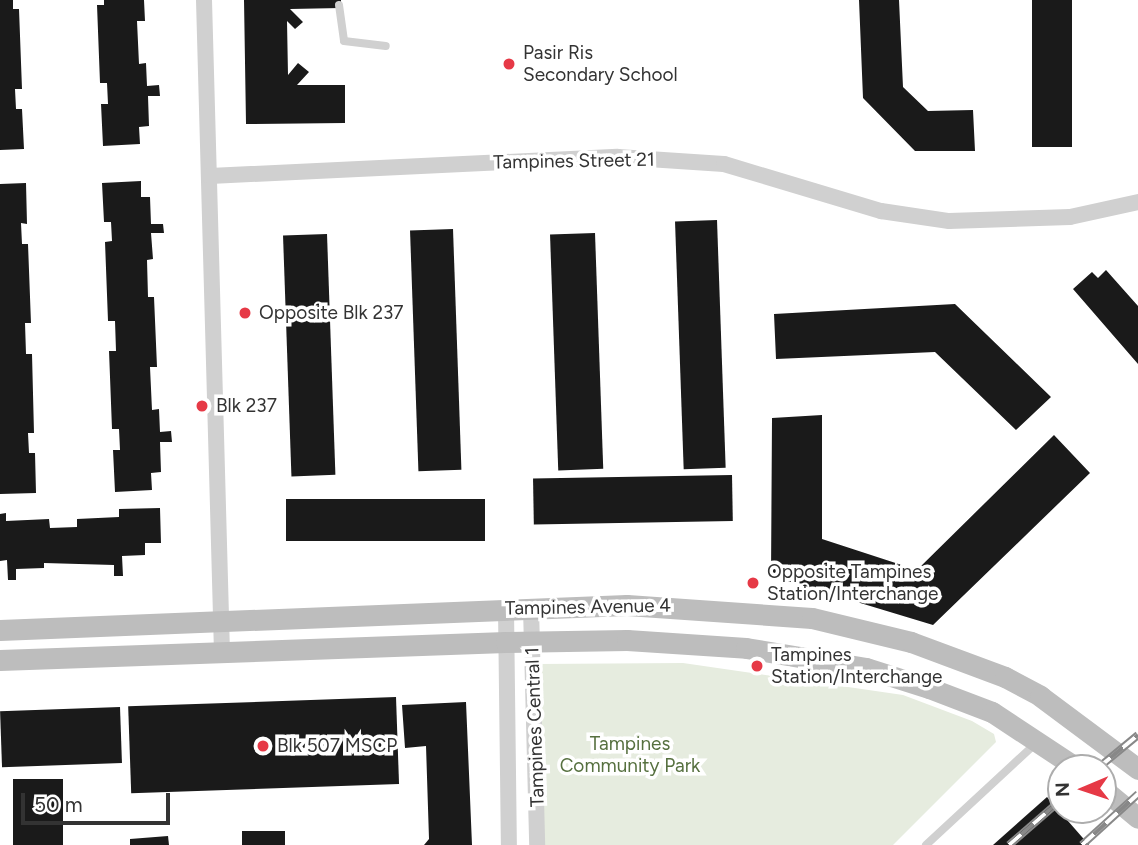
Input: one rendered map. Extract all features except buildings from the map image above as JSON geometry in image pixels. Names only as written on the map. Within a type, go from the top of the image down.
[{"type":"main road","name":"Tampines Avenue 4","points":[[0,630],[628,605],[740,610],[811,618],[911,642],[1028,690],[1138,769]]},
{"type":"main road","name":"Tampines Avenue 4","points":[[0,660],[506,642],[682,642],[809,657],[929,688],[992,712],[1057,754]]},
{"type":"main road","points":[[1117,801],[1138,818]]},
{"type":"street","points":[[204,0],[222,652]]},
{"type":"street","name":"Tampines Street 21","points":[[210,176],[618,157],[723,164],[881,211],[938,220],[1070,217],[1138,202]]},
{"type":"street","name":"Tampines Central 1","points":[[531,608],[537,845]]},
{"type":"street","name":"Tampines Central 1","points":[[506,609],[509,845]]},
{"type":"lane","points":[[339,5],[344,41],[386,46]]},
{"type":"lane","points":[[926,845],[1038,741]]},
{"type":"green space","name":"Tampines Community Park","points":[[683,663],[903,695],[972,721],[994,734],[996,742],[893,845],[540,845],[537,664]]},
{"type":"railway","points":[[1115,754],[1138,735]]},
{"type":"railway","points":[[1082,845],[1138,794]]},
{"type":"railway","points":[[1009,845],[1047,812]]},
{"type":"place","name":"Pasir Ris Secondary School","points":[[509,64]]},
{"type":"place","name":"Opposite Blk 237","points":[[245,313]]},
{"type":"place","name":"Blk 237","points":[[202,406]]},
{"type":"place","name":"Opposite Tampines Station/Interchange","points":[[753,583]]},
{"type":"place","name":"Tampines Station/Interchange","points":[[757,666]]},
{"type":"place","name":"Blk 507 MSCP","points":[[263,746]]}]
